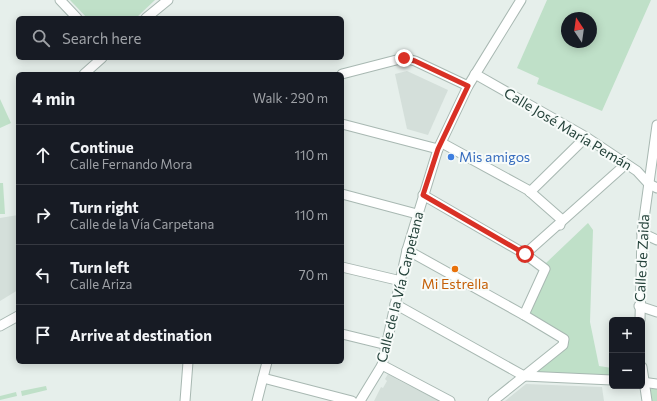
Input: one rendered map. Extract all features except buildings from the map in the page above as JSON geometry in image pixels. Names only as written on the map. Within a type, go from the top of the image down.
[{"type":"street","points":[[60,0],[75,16]]},
{"type":"street","points":[[148,16],[168,0]]},
{"type":"street","name":"Calle de la Vía Carpetana","points":[[360,401],[382,365],[407,250],[423,195],[440,146],[468,86],[521,0]]},
{"type":"street","points":[[344,73],[404,58],[415,61],[468,86]]},
{"type":"street","points":[[86,72],[100,60]]},
{"type":"street","name":"Calle José María Pemán","points":[[476,74],[586,137],[637,171],[648,184],[657,188]]},
{"type":"street","points":[[344,124],[440,146],[530,192],[561,218],[560,225]]},
{"type":"street","name":"Calle de Zaida","points":[[640,317],[642,232],[657,127]]},
{"type":"street","points":[[530,192],[586,137]]},
{"type":"street","points":[[525,254],[560,225],[626,164]]},
{"type":"street","points":[[344,195],[417,214]]},
{"type":"street","points":[[423,195],[525,254],[545,269],[524,315]]},
{"type":"street","points":[[642,232],[657,240]]},
{"type":"street","points":[[407,250],[564,339],[563,345],[493,401]]},
{"type":"street","points":[[344,267],[401,281]]},
{"type":"street","points":[[395,304],[524,376],[609,380]]},
{"type":"street","points":[[639,306],[657,312]]},
{"type":"street","points":[[0,326],[16,317]]},
{"type":"street","points":[[344,334],[387,345]]},
{"type":"street","points":[[184,401],[188,364]]},
{"type":"street","points":[[257,401],[266,364]]},
{"type":"street","points":[[382,365],[450,401]]},
{"type":"street","points":[[263,378],[352,401]]},
{"type":"street","points":[[645,382],[657,384]]},
{"type":"street","points":[[644,389],[647,401]]},
{"type":"shaded area","points":[[407,71],[448,90],[428,135],[407,129],[395,74]]},
{"type":"shaded area","points":[[16,215],[16,291],[0,301],[0,218]]},
{"type":"shaded area","points":[[388,374],[440,401],[374,401],[381,387],[383,388],[387,381],[385,379]]},
{"type":"shaded area","points":[[526,384],[602,387],[604,401],[505,401]]},
{"type":"green space","points":[[70,0],[155,0],[138,16],[85,16]]},
{"type":"green space","points":[[547,0],[651,0],[602,111],[537,84],[539,78],[517,68]]},
{"type":"green space","points":[[0,99],[11,123],[0,128]]},
{"type":"green space","points":[[0,183],[3,183],[5,214],[0,214]]},
{"type":"green space","points":[[588,223],[593,230],[590,322],[599,366],[609,368],[609,380],[524,376],[564,339],[524,315],[546,263]]},
{"type":"green space","points":[[46,386],[47,390],[22,396],[21,391]]},
{"type":"green space","points":[[652,388],[657,388],[657,401],[651,401],[650,390]]},
{"type":"green space","points":[[16,392],[17,396],[0,400],[0,396]]},
{"type":"place","name":"Mis amigos","points":[[451,157]]},
{"type":"place","name":"Mi Estrella","points":[[455,269]]},
{"type":"route","points":[[404,58],[415,61],[468,86],[438,149],[423,195],[525,254]]}]
